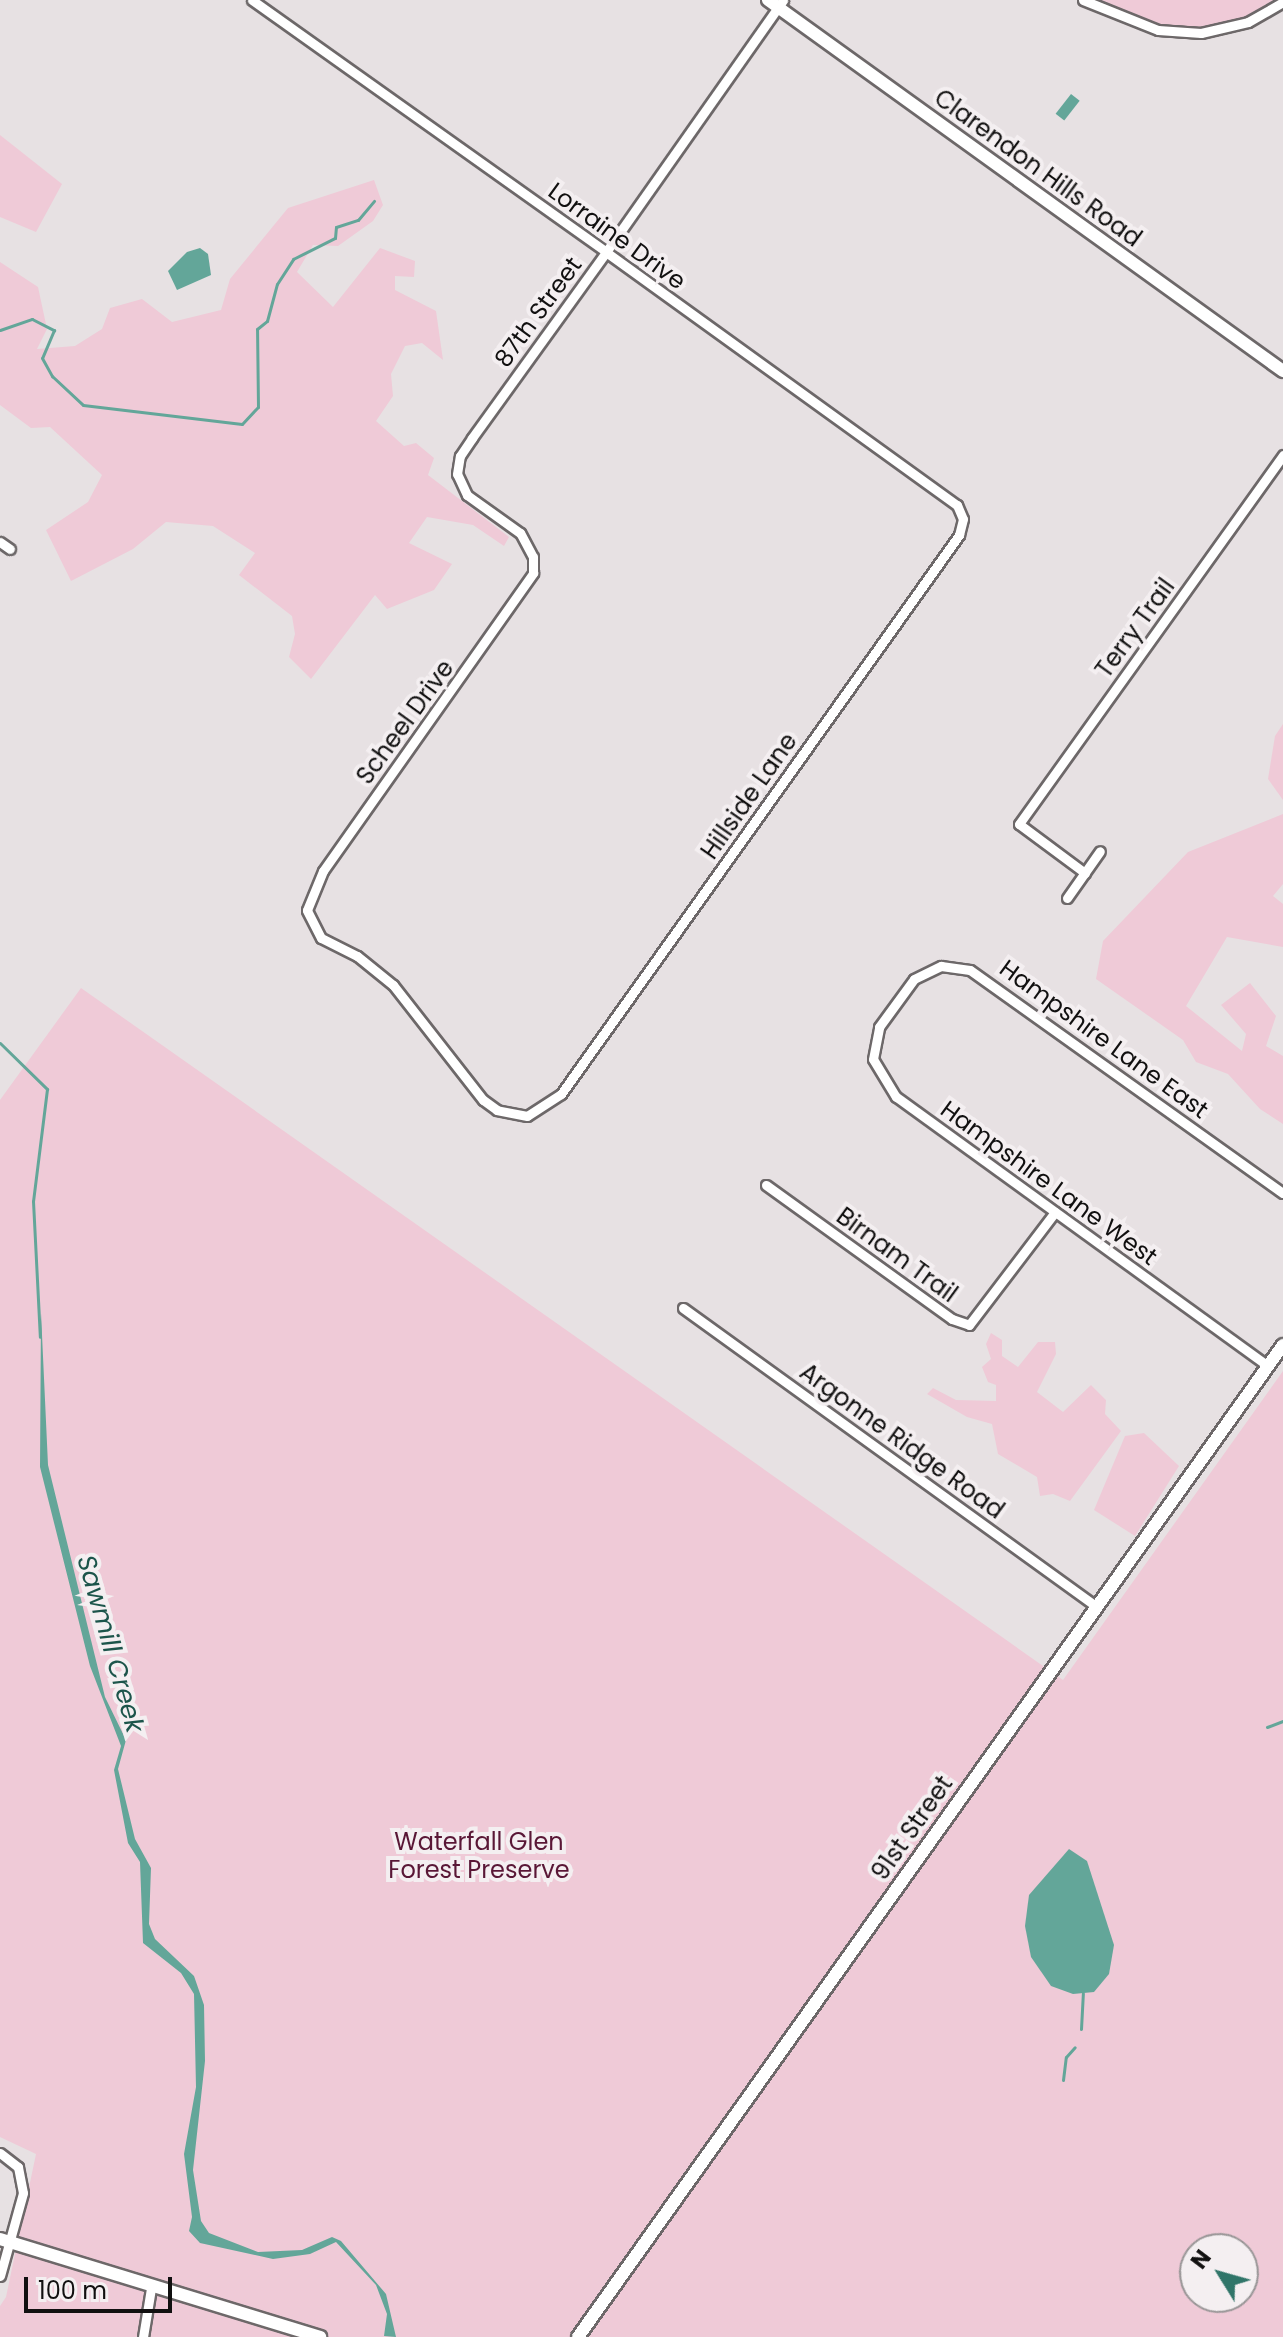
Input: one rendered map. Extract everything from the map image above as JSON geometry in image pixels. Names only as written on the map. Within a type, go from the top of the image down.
[{"type":"main road","name":"Clarendon Hills Road","points":[[776,2],[1283,371]]},
{"type":"main road","name":"91st Street","points":[[578,2337],[1283,1345]]},
{"type":"main road","points":[[3,2239],[151,2288],[320,2337]]},
{"type":"street","name":"Lorraine Drive","points":[[252,0],[957,505]]},
{"type":"street","points":[[1083,0],[1158,30],[1201,33],[1248,22],[1283,2]]},
{"type":"street","name":"87th Street","points":[[533,557],[520,533],[467,495],[457,474],[460,456],[606,252],[776,2]]},
{"type":"street","name":"Terry Trail","points":[[1085,873],[1019,824],[1283,455]]},
{"type":"street","name":"Hillside Lane","points":[[307,910],[321,938],[357,956],[393,985],[490,1105],[527,1116],[552,1104],[959,535],[963,519],[957,505]]},
{"type":"street","points":[[0,542],[10,549]]},
{"type":"street","name":"Scheel Drive","points":[[307,910],[323,871],[525,587],[533,573],[533,557]]},
{"type":"street","points":[[1067,898],[1100,851]]},
{"type":"street","name":"Hampshire Lane East","points":[[896,1000],[914,979],[941,966],[978,973],[1283,1193]]},
{"type":"street","name":"Hampshire Lane West","points":[[896,1000],[875,1039],[873,1059],[885,1085],[1268,1366]]},
{"type":"street","name":"Birnam Trail","points":[[766,1185],[952,1319],[969,1325],[1055,1212]]},
{"type":"street","name":"Argonne Ridge Road","points":[[683,1308],[1097,1607]]},
{"type":"street","points":[[0,2153],[18,2167],[23,2179],[3,2239],[0,2276]]},
{"type":"street","points":[[143,2337],[151,2288]]},
{"type":"green space","points":[[1083,0],[1283,0],[1230,28],[1162,30]]},
{"type":"green space","points":[[0,135],[62,184],[36,232],[0,217]]},
{"type":"green space","points":[[374,180],[383,205],[373,221],[338,246],[313,245],[297,272],[333,307],[380,248],[415,261],[414,277],[395,276],[395,290],[436,311],[443,360],[422,343],[405,346],[391,374],[393,396],[376,421],[404,446],[416,443],[434,458],[428,475],[509,537],[504,546],[473,525],[427,517],[409,543],[452,564],[434,590],[387,609],[375,595],[311,679],[289,657],[295,634],[292,616],[239,575],[255,553],[213,526],[166,522],[133,549],[71,581],[46,530],[88,502],[102,475],[50,427],[31,428],[0,405],[0,262],[38,287],[47,329],[37,349],[75,346],[102,329],[110,308],[142,299],[172,322],[221,310],[230,279],[288,208]]},
{"type":"green space","points":[[1283,724],[1283,800],[1268,779],[1275,736]]},
{"type":"green space","points":[[1283,814],[1283,884],[1273,896],[1283,904],[1283,947],[1227,937],[1186,1006],[1242,1051],[1246,1034],[1221,1005],[1250,983],[1276,1016],[1266,1046],[1283,1056],[1283,1124],[1260,1109],[1228,1074],[1196,1062],[1183,1040],[1096,979],[1103,941],[1188,852]]},
{"type":"green space","name":"Waterfall Glen Forest Preserve","points":[[81,988],[1063,1680],[1283,1371],[1283,2337],[0,2337],[0,2306],[6,2297],[36,2154],[0,2137],[0,1100]]},
{"type":"green space","points":[[991,1333],[1002,1340],[1002,1356],[1018,1367],[1038,1342],[1055,1342],[1056,1354],[1037,1392],[1063,1412],[1091,1385],[1106,1400],[1105,1414],[1121,1431],[1070,1501],[1053,1494],[1040,1496],[1037,1477],[998,1454],[992,1424],[967,1417],[927,1394],[933,1388],[956,1400],[996,1401],[996,1385],[988,1382],[982,1367],[991,1359],[986,1344]]},
{"type":"green space","points":[[1144,1433],[1179,1466],[1135,1536],[1094,1510],[1125,1436]]},
{"type":"shaded area","points":[[1071,94],[1080,101],[1064,120],[1056,114]]},
{"type":"shaded area","points":[[200,248],[208,254],[211,275],[177,290],[168,271],[187,252]]},
{"type":"shaded area","points":[[41,1313],[48,1465],[105,1697],[126,1740],[118,1769],[135,1839],[151,1868],[149,1924],[155,1939],[194,1976],[204,2005],[205,2061],[193,2170],[201,2221],[209,2233],[258,2252],[302,2250],[332,2237],[341,2241],[386,2294],[396,2337],[384,2336],[387,2314],[376,2285],[336,2242],[310,2254],[273,2259],[200,2243],[189,2231],[192,2217],[184,2154],[196,2087],[194,1994],[181,1973],[143,1943],[140,1862],[128,1843],[114,1770],[121,1746],[90,1666],[40,1467]]},
{"type":"shaded area","points":[[1069,1849],[1087,1861],[1114,1945],[1109,1974],[1094,1992],[1073,1994],[1051,1986],[1031,1957],[1025,1926],[1029,1895]]},
{"type":"waterway","points":[[0,330],[32,319],[54,330],[42,358],[52,376],[83,405],[242,424],[258,407],[257,329],[267,321],[277,284],[293,259],[335,238],[336,227],[358,220],[374,201]]},
{"type":"waterway","name":"Sawmill Creek","points":[[0,1043],[47,1089],[33,1201],[40,1337]]},
{"type":"waterway","points":[[1267,1727],[1283,1721]]},
{"type":"waterway","points":[[1081,2029],[1083,1993]]},
{"type":"waterway","points":[[1063,2080],[1066,2057],[1075,2047]]}]
